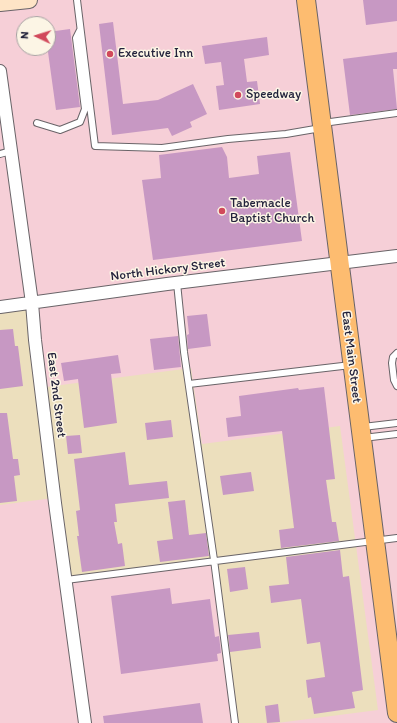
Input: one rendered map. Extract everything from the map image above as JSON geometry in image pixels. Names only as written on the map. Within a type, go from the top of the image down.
[{"type":"main road","points":[[0,3],[29,0]]},
{"type":"main road","name":"East Main Street","points":[[306,0],[397,713]]},
{"type":"street","name":"East 2nd Street","points":[[0,71],[6,152],[32,303],[36,348],[85,723]]},
{"type":"street","name":"North Hickory Street","points":[[0,307],[177,283],[397,256]]},
{"type":"lane","points":[[77,0],[95,146],[162,148],[228,139],[286,134],[397,113]]},
{"type":"lane","points":[[37,123],[60,130],[80,122],[85,109],[76,38],[80,30]]},
{"type":"lane","points":[[177,283],[184,352],[214,560],[235,723]]},
{"type":"lane","points":[[397,353],[393,357],[392,363],[394,380],[397,386]]},
{"type":"lane","points":[[189,384],[352,365]]},
{"type":"lane","points":[[361,433],[397,423]]},
{"type":"lane","points":[[361,433],[397,434]]},
{"type":"lane","points":[[66,580],[214,560],[397,538]]},
{"type":"shaded area","points":[[0,0],[397,0],[397,723],[277,723],[378,710],[340,426],[202,444],[191,368],[46,387],[34,298],[0,302]]},
{"type":"shaded area","points":[[61,497],[71,576],[216,558],[238,723],[0,723],[0,505]]},
{"type":"building","points":[[363,0],[397,0],[397,21],[366,25]]},
{"type":"building","name":"Executive Inn","points":[[113,22],[123,104],[158,100],[193,84],[207,114],[190,122],[192,127],[172,136],[168,128],[112,135],[99,24]]},
{"type":"building","points":[[70,29],[80,107],[56,110],[49,56],[56,56],[56,31]]},
{"type":"building","name":"Speedway","points":[[267,37],[269,55],[244,59],[247,82],[257,81],[260,104],[219,110],[216,86],[224,85],[221,62],[205,64],[202,46]]},
{"type":"building","points":[[397,52],[397,69],[393,69],[397,109],[350,115],[343,59]]},
{"type":"building","name":"Tabernacle Baptist Church","points":[[222,147],[227,157],[229,178],[259,174],[257,156],[290,152],[302,241],[153,260],[142,180],[161,178],[159,155]]},
{"type":"building","points":[[207,314],[211,346],[188,349],[187,335],[189,334],[187,316]]},
{"type":"building","points":[[13,329],[15,346],[18,346],[23,386],[0,389],[0,330]]},
{"type":"building","points":[[178,336],[181,367],[154,370],[150,339]]},
{"type":"building","points":[[118,355],[121,373],[111,374],[117,423],[84,428],[78,379],[64,381],[61,363]]},
{"type":"building","points":[[324,387],[335,479],[326,480],[332,522],[336,522],[339,541],[281,548],[279,530],[294,528],[282,431],[228,437],[226,418],[241,416],[239,396],[298,388],[299,390]]},
{"type":"building","points":[[0,413],[7,413],[13,459],[18,459],[20,475],[14,476],[17,501],[0,503]]},
{"type":"building","points":[[171,420],[173,437],[147,440],[145,423]]},
{"type":"building","points":[[80,435],[82,453],[68,454],[66,436]]},
{"type":"building","points":[[125,452],[129,485],[167,481],[169,498],[115,504],[117,522],[114,522],[118,544],[122,543],[125,566],[82,572],[77,536],[79,536],[76,511],[80,510],[74,459]]},
{"type":"building","points":[[251,472],[254,491],[223,495],[220,476]]},
{"type":"building","points":[[185,500],[189,535],[206,533],[209,556],[160,562],[157,541],[173,539],[168,502]]},
{"type":"building","points":[[340,550],[343,577],[349,576],[363,690],[352,692],[355,708],[314,714],[311,697],[308,698],[306,680],[325,677],[320,642],[307,644],[301,599],[271,603],[269,586],[289,584],[286,557]]},
{"type":"building","points":[[245,567],[248,589],[230,592],[227,569]]},
{"type":"building","points":[[170,588],[172,604],[210,599],[215,637],[219,636],[221,653],[217,654],[218,661],[121,674],[111,596]]},
{"type":"building","points":[[259,632],[261,648],[230,652],[228,635]]},
{"type":"building","points":[[200,703],[203,723],[104,723],[103,716]]},
{"type":"building","points":[[278,704],[280,722],[267,723],[265,706]]},
{"type":"place","name":"Executive Inn","points":[[110,54]]},
{"type":"place","name":"Speedway","points":[[238,95]]},
{"type":"place","name":"Tabernacle Baptist Church","points":[[222,211]]}]
